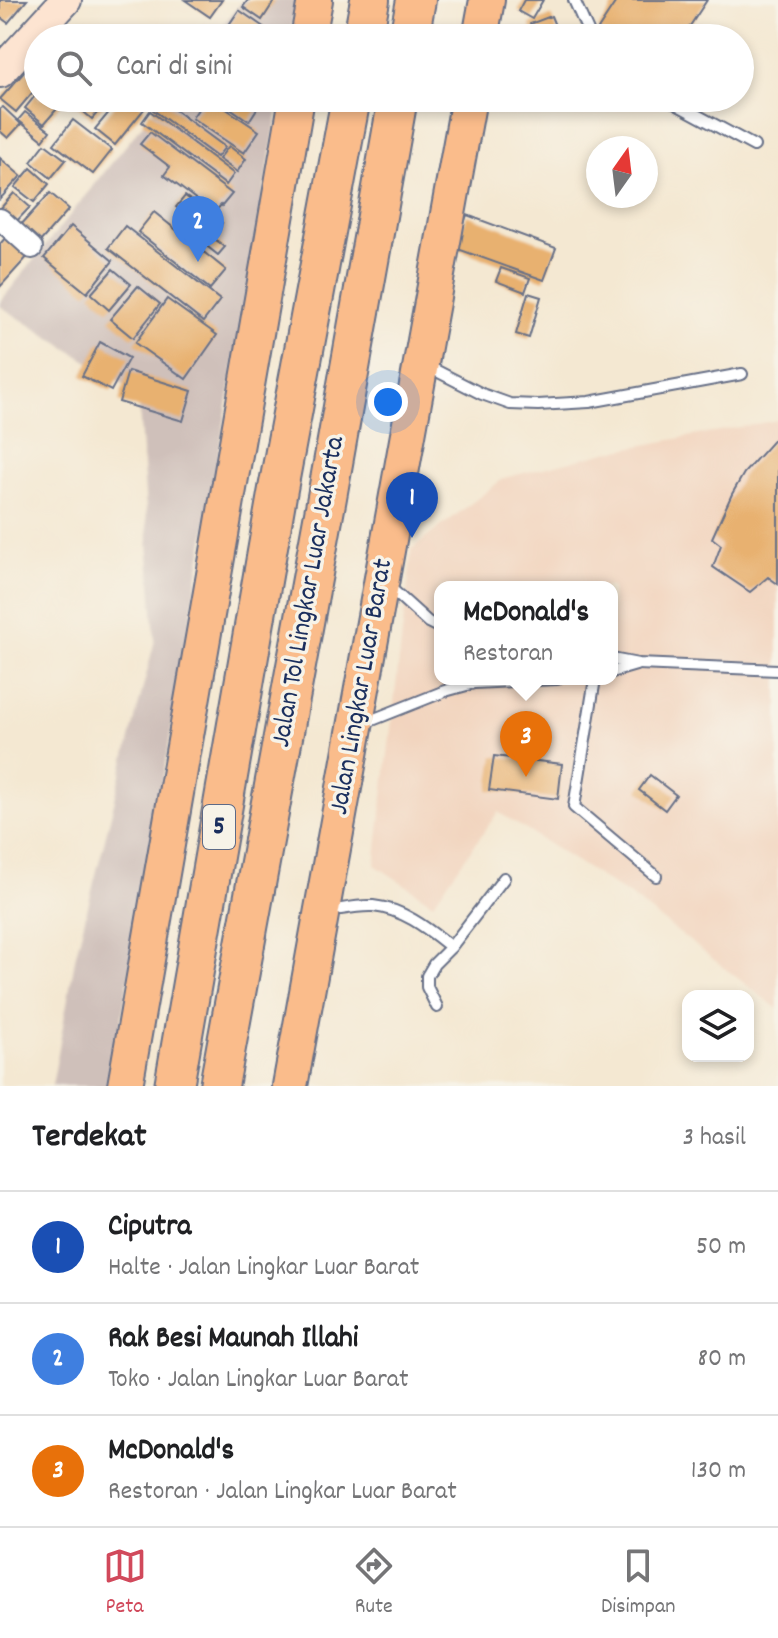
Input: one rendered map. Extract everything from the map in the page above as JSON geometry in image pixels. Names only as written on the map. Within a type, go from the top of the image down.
[{"type":"highway","points":[[366,24],[370,0]]},
{"type":"highway","points":[[412,24],[416,0]]},
{"type":"highway","name":"Jalan Tol Lingkar Luar Jakarta","points":[[174,1086],[278,489],[348,112]]},
{"type":"highway","name":"Jalan Tol Lingkar Luar Jakarta","points":[[219,1086],[396,112]]},
{"type":"main road","points":[[44,24],[66,0]]},
{"type":"main road","points":[[311,24],[315,0]]},
{"type":"main road","points":[[483,24],[487,0]]},
{"type":"main road","points":[[0,72],[24,46]]},
{"type":"main road","points":[[125,1086],[295,112]]},
{"type":"main road","name":"Jalan Lingkar Luar Barat","points":[[290,1086],[466,112]]},
{"type":"street","points":[[0,219],[32,248]]},
{"type":"lane","points":[[574,0],[585,24]]},
{"type":"lane","points":[[691,112],[754,146]]},
{"type":"lane","points":[[420,363],[482,394],[510,404],[538,405],[589,402],[742,374]]},
{"type":"lane","points":[[382,581],[434,625]]},
{"type":"lane","points":[[618,660],[638,664],[778,670]]},
{"type":"lane","points":[[618,670],[638,664]]},
{"type":"lane","points":[[357,726],[462,685]]},
{"type":"lane","points":[[594,685],[574,807],[656,876]]},
{"type":"lane","points":[[437,1007],[427,987],[427,976],[504,878]]},
{"type":"lane","points":[[322,912],[373,906],[393,911],[422,923],[451,947]]},
{"type":"shaded area","points":[[243,0],[296,0],[292,24],[223,24]]},
{"type":"shaded area","points":[[153,112],[278,112],[110,1086],[52,1086],[76,954],[155,640],[138,393],[0,306],[0,302]]},
{"type":"shaded area","points":[[778,420],[778,1009],[632,897],[498,812],[433,903],[375,865],[412,549],[504,478],[607,452]]},
{"type":"building","points":[[0,0],[27,0],[8,23],[0,17]]},
{"type":"building","points":[[185,0],[222,0],[210,17]]},
{"type":"building","points":[[248,0],[275,0],[262,20],[243,7]]},
{"type":"building","points":[[524,0],[543,0],[532,19],[518,11]]},
{"type":"building","points":[[617,0],[707,0],[691,24],[601,24]]},
{"type":"building","points":[[239,10],[259,24],[230,24]]},
{"type":"building","points":[[551,16],[554,24],[530,24]]},
{"type":"building","points":[[24,72],[24,103],[16,112],[0,99]]},
{"type":"building","points":[[3,107],[21,124],[8,138],[0,131],[0,109]]},
{"type":"building","points":[[25,112],[50,131],[43,140],[18,120]]},
{"type":"building","points":[[30,112],[54,112],[44,124]]},
{"type":"building","points":[[84,112],[98,112],[92,119]]},
{"type":"building","points":[[109,112],[142,112],[115,145],[95,129]]},
{"type":"building","points":[[151,112],[234,174],[226,185],[142,122]]},
{"type":"building","points":[[156,112],[178,112],[225,147],[217,157]]},
{"type":"building","points":[[196,112],[231,112],[259,131],[244,153],[192,118]]},
{"type":"building","points":[[236,112],[255,112],[249,121]]},
{"type":"building","points":[[73,120],[112,150],[93,174],[54,144]]},
{"type":"building","points":[[150,132],[232,194],[222,206],[214,213],[164,175],[170,167],[140,144]]},
{"type":"building","points":[[45,144],[66,160],[51,178],[31,162]]},
{"type":"building","points":[[229,146],[246,159],[237,172],[219,159]]},
{"type":"building","points":[[0,158],[21,176],[0,199]]},
{"type":"building","points":[[31,168],[49,184],[34,202],[15,187]]},
{"type":"building","points":[[14,193],[30,207],[12,226],[0,215],[0,209]]},
{"type":"building","points":[[50,193],[69,209],[39,243],[20,226]]},
{"type":"building","points":[[185,196],[222,223],[213,235],[176,207]]},
{"type":"building","points":[[154,212],[226,270],[210,289],[138,232]]},
{"type":"building","points":[[467,215],[556,248],[544,280],[455,248]]},
{"type":"building","points":[[185,216],[225,247],[218,255],[179,224]]},
{"type":"building","points":[[71,226],[113,261],[87,293],[44,258]]},
{"type":"building","points":[[125,226],[220,300],[203,322],[108,248]]},
{"type":"building","points":[[7,236],[29,255],[0,287],[0,244]]},
{"type":"building","points":[[501,268],[530,278],[525,292],[496,281]]},
{"type":"building","points":[[113,269],[131,284],[109,310],[91,294]]},
{"type":"building","points":[[138,286],[160,304],[133,338],[110,319]]},
{"type":"building","points":[[528,293],[541,297],[529,338],[516,334]]},
{"type":"building","points":[[167,299],[217,335],[186,379],[135,343]]},
{"type":"building","points":[[100,342],[129,358],[111,391],[82,376]]},
{"type":"building","points":[[128,371],[192,391],[183,421],[119,402]]},
{"type":"building","points":[[778,435],[778,584],[768,577],[750,592],[713,567],[721,545],[712,538],[744,473]]},
{"type":"building","points":[[494,756],[562,764],[558,799],[489,790]]},
{"type":"building","points":[[650,775],[676,795],[665,810],[639,790]]},
{"type":"place","name":"Rak Besi Maunah Illahi","points":[[198,262]]},
{"type":"place","name":"Ciputra","points":[[412,538]]},
{"type":"place","name":"McDonald's","points":[[526,777]]}]
